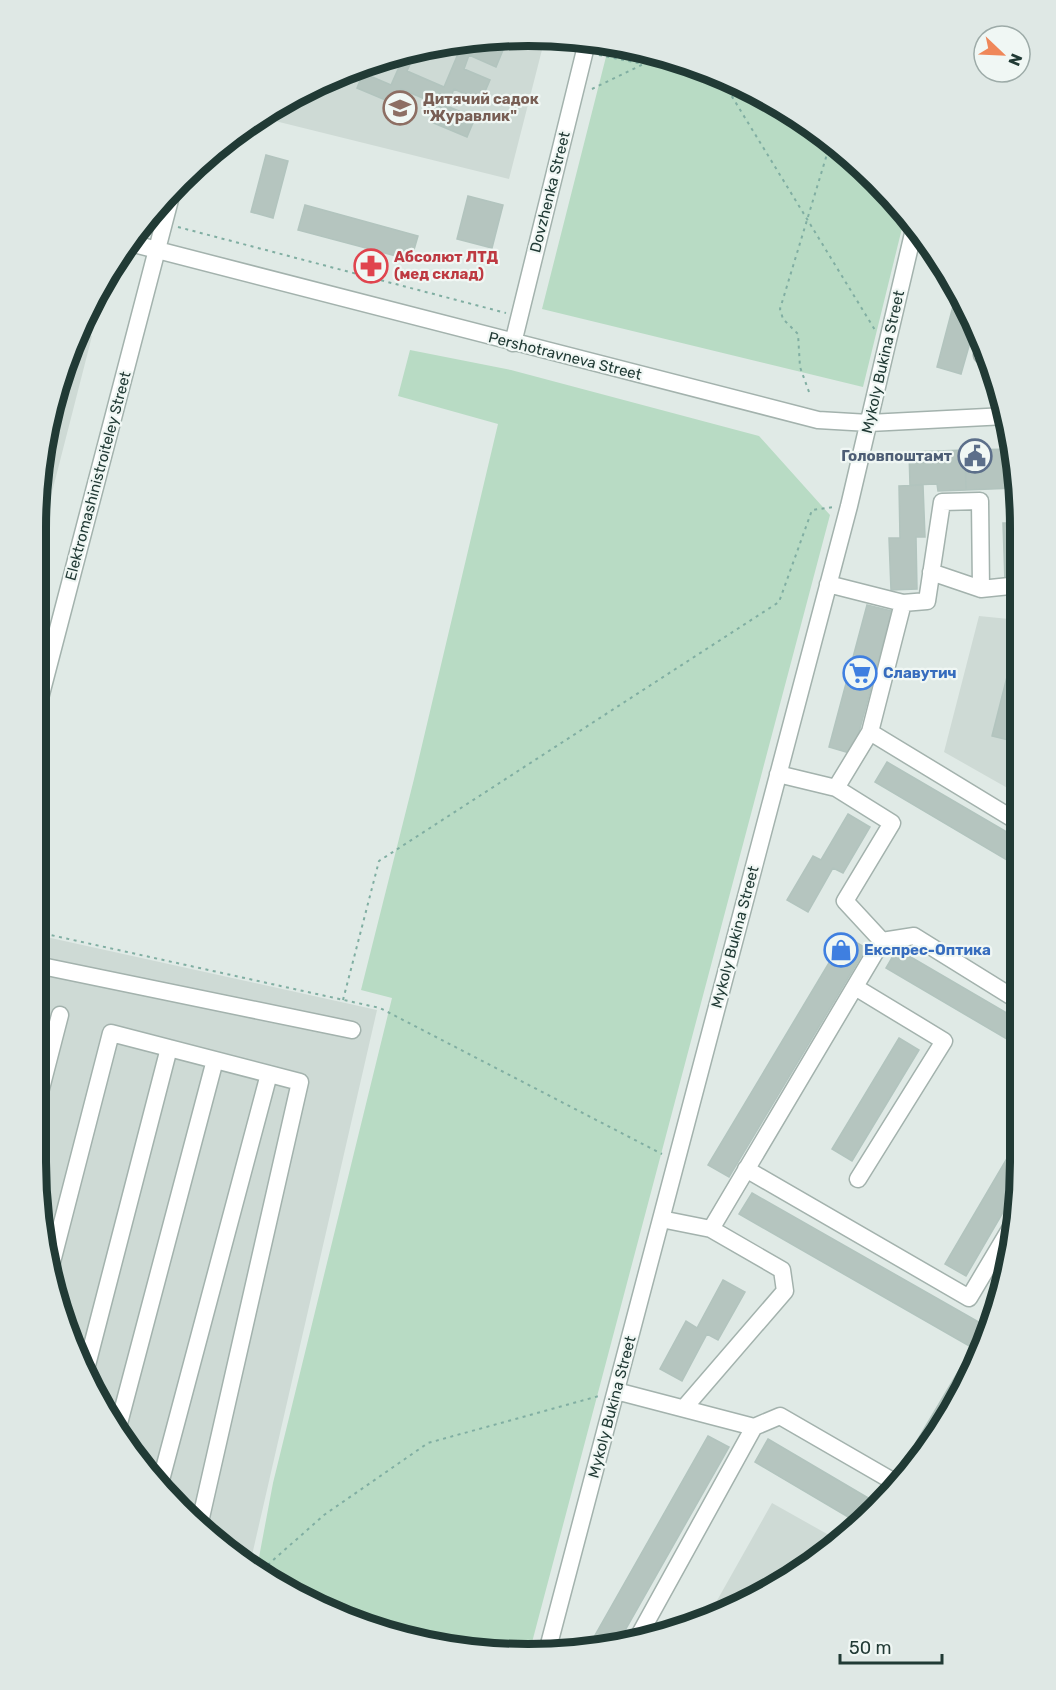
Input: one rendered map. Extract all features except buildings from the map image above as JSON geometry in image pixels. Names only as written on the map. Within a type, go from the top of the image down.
[{"type":"street","name":"Dovzhenka Street","points":[[513,343],[585,50]]},
{"type":"street","name":"Elektromashinistroiteley Street","points":[[46,675],[167,209]]},
{"type":"street","name":"Mykoly Bukina Street","points":[[549,1643],[849,506],[912,238]]},
{"type":"street","name":"Pershotravneva Street","points":[[139,245],[818,420],[868,423],[996,417]]},
{"type":"street","points":[[828,584],[903,603],[927,601],[942,502],[980,501],[981,589]]},
{"type":"street","points":[[931,572],[981,589],[1010,586]]},
{"type":"street","points":[[836,788],[870,732],[903,603]]},
{"type":"street","points":[[870,732],[1010,817]]},
{"type":"street","points":[[778,774],[836,788],[892,823],[845,901],[882,941]]},
{"type":"street","points":[[882,941],[914,936],[1010,996]]},
{"type":"street","points":[[711,1229],[882,941]]},
{"type":"street","points":[[46,966],[352,1030]]},
{"type":"street","points":[[855,987],[944,1041],[858,1179]]},
{"type":"street","points":[[46,1069],[60,1015]]},
{"type":"street","points":[[55,1250],[111,1033],[300,1082],[202,1515]]},
{"type":"street","points":[[89,1359],[169,1048]]},
{"type":"street","points":[[120,1418],[216,1060]]},
{"type":"street","points":[[162,1475],[269,1074]]},
{"type":"street","points":[[746,1169],[969,1298],[1002,1242]]},
{"type":"street","points":[[661,1219],[711,1229],[782,1270],[785,1291],[684,1408]]},
{"type":"street","points":[[616,1391],[754,1427]]},
{"type":"street","points":[[641,1630],[754,1427],[780,1416],[890,1479]]},
{"type":"path","points":[[573,98],[648,62]]},
{"type":"path","points":[[728,90],[875,330]]},
{"type":"path","points":[[809,392],[800,367],[798,334],[783,320],[780,309],[828,152]]},
{"type":"path","points":[[172,226],[506,313]]},
{"type":"path","points":[[343,1000],[379,861],[779,602],[812,510],[849,506]]},
{"type":"path","points":[[266,1566],[324,1515],[428,1443],[616,1391]]},
{"type":"shaded area","name":"Дитячий садок \"Журавлик\"","points":[[543,47],[509,179],[272,120],[315,96],[344,83],[403,63],[465,51]]},
{"type":"shaded area","points":[[87,335],[92,336],[47,511],[51,465],[63,403],[83,344]]},
{"type":"shaded area","points":[[1010,599],[1010,789],[944,752],[979,616],[1009,619]]},
{"type":"shaded area","points":[[46,937],[377,1010],[252,1556],[211,1524],[166,1479],[146,1455],[111,1403],[96,1375],[72,1317],[56,1256],[48,1193]]},
{"type":"shaded area","points":[[772,1503],[831,1536],[769,1579],[714,1606]]},
{"type":"green space","points":[[607,54],[683,72],[741,96],[769,111],[821,146],[845,166],[903,226],[863,387],[542,309]]},
{"type":"green space","points":[[410,350],[511,370],[759,436],[830,515],[532,1644],[465,1639],[434,1634],[373,1618],[315,1594],[258,1561],[273,1483],[392,998],[361,990],[414,779],[498,424],[398,396]]},
{"type":"place","name":"Дитячий садок \"Журавлик\"","points":[[400,108]]},
{"type":"place","name":"Абсолют ЛТД (мед склад)","points":[[371,266]]},
{"type":"place","name":"Головпоштамт","points":[[975,456]]},
{"type":"place","name":"Славутич","points":[[860,673]]},
{"type":"place","name":"Експрес-Оптика","points":[[841,950]]}]
